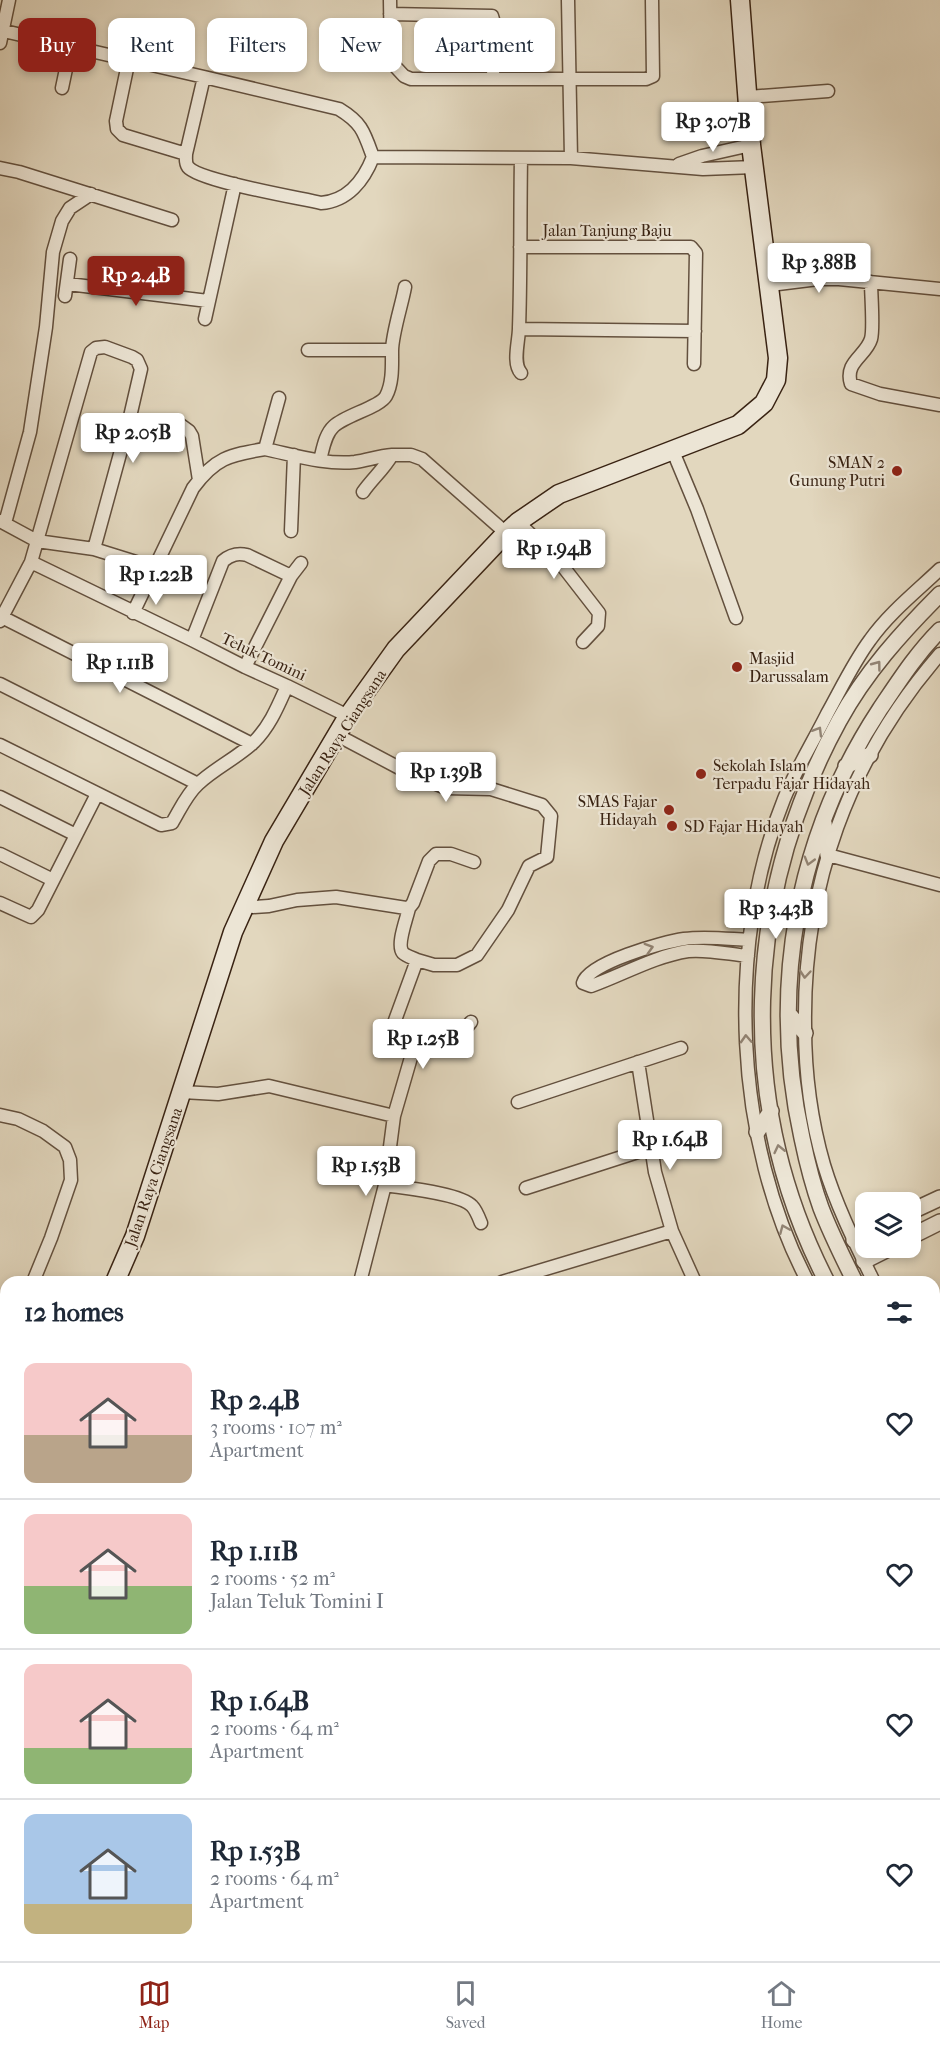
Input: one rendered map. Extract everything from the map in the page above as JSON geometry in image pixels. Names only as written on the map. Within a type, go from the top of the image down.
[{"type":"main road","name":"Jalan Raya Ciangsana","points":[[118,1276],[135,1236],[233,932],[274,841],[348,716],[396,650],[512,527],[559,494],[738,425],[764,403],[776,380],[778,358],[754,167],[740,0]]},
{"type":"street","points":[[9,0],[1,34],[18,37]]},
{"type":"street","points":[[390,0],[391,62],[404,76],[411,79],[570,80],[646,79],[653,76],[652,0]]},
{"type":"street","points":[[568,0],[571,158]]},
{"type":"street","points":[[390,14],[492,16],[494,23],[493,79]]},
{"type":"street","points":[[62,88],[65,72]]},
{"type":"street","points":[[126,72],[116,121],[117,129],[123,135],[186,154]]},
{"type":"street","points":[[183,72],[339,109],[355,119],[374,157],[366,174],[343,197],[321,203],[195,173],[189,169],[186,154],[204,77]]},
{"type":"street","points":[[748,97],[828,91]]},
{"type":"street","points":[[672,166],[702,156],[752,145]]},
{"type":"street","points":[[374,157],[571,158],[703,168],[754,167]]},
{"type":"street","points":[[521,158],[517,361],[521,373]]},
{"type":"street","points":[[0,168],[172,220]]},
{"type":"street","points":[[205,320],[235,184]]},
{"type":"street","points":[[91,195],[70,208],[62,221],[52,252],[46,327],[30,432],[2,522],[37,541],[94,549],[155,568]]},
{"type":"street","name":"Jalan Tanjung Baju","points":[[520,247],[685,246],[694,250],[696,253],[694,331]]},
{"type":"street","points":[[70,259],[66,290],[208,301]]},
{"type":"street","points":[[770,285],[818,279],[940,289]]},
{"type":"street","points":[[871,282],[871,339],[851,366],[849,376],[851,384],[880,394],[940,405]]},
{"type":"street","points":[[320,460],[325,440],[333,427],[380,403],[385,398],[390,385],[392,350],[405,287]]},
{"type":"street","points":[[519,329],[694,331],[694,364]]},
{"type":"street","points":[[94,549],[124,443],[141,369],[137,360],[105,347],[96,348],[91,352],[31,562],[1,619],[252,744]]},
{"type":"street","points":[[308,350],[392,350]]},
{"type":"street","points":[[265,449],[279,398]]},
{"type":"street","points":[[178,423],[192,436],[199,480]]},
{"type":"street","points":[[133,613],[193,488],[206,471],[221,460],[265,449],[320,460],[354,462],[379,456],[411,455],[422,459],[561,564],[599,613],[598,626],[583,642]]},
{"type":"street","points":[[672,449],[697,508],[736,618]]},
{"type":"street","points":[[291,531],[294,455]]},
{"type":"street","points":[[363,492],[385,468],[393,455]]},
{"type":"street","points":[[192,640],[223,561],[227,557],[239,553],[247,555],[291,576]]},
{"type":"street","name":"Teluk Tomini","points":[[31,562],[348,716]]},
{"type":"street","points":[[245,667],[291,576],[301,562]]},
{"type":"street","points":[[805,1276],[781,1223],[768,1183],[757,1132],[747,1059],[745,1016],[749,940],[767,849],[783,800],[799,764],[843,681],[871,639],[940,569]]},
{"type":"street","points":[[823,1276],[797,1218],[771,1111],[762,1057],[763,978],[772,900],[801,805],[839,721],[857,691],[883,657],[940,594]]},
{"type":"street","points":[[852,1276],[821,1208],[809,1171],[795,1107],[789,1057],[791,951],[798,906],[810,860],[823,820],[846,766],[904,672],[940,630]]},
{"type":"street","points":[[855,1227],[824,1166],[811,1104],[805,1056],[804,986],[808,942],[815,902],[828,855],[841,819],[870,755],[915,683],[940,654]]},
{"type":"street","points":[[0,684],[198,784]]},
{"type":"street","points":[[0,745],[165,826],[172,823],[185,800],[198,784],[252,744],[270,722],[287,686]]},
{"type":"street","points":[[337,735],[405,771],[446,788],[491,789],[542,805],[551,816],[547,857],[529,866],[508,910],[477,955],[457,965],[434,965],[404,955],[400,942],[409,908],[429,861],[436,854],[451,854],[474,862]]},
{"type":"street","points":[[846,766],[870,755]]},
{"type":"street","points":[[0,903],[31,917],[39,910],[97,794]]},
{"type":"street","points":[[0,797],[76,835]]},
{"type":"street","points":[[823,820],[828,855]]},
{"type":"street","points":[[767,849],[784,855]]},
{"type":"street","points":[[0,854],[53,880]]},
{"type":"street","points":[[828,855],[940,885]]},
{"type":"street","points":[[246,904],[253,907],[269,906],[297,900],[336,897],[409,908]]},
{"type":"street","points":[[748,956],[688,951],[637,967],[591,986],[583,983],[586,976],[594,970],[625,956],[674,941],[707,938],[749,940]]},
{"type":"street","points":[[766,947],[791,951]]},
{"type":"street","points":[[412,1054],[393,1042],[390,1034],[417,960]]},
{"type":"street","points":[[789,1014],[805,1033]]},
{"type":"street","points":[[362,1276],[385,1185],[394,1116],[412,1054],[421,1045],[451,1043],[458,1039],[471,1022]]},
{"type":"street","points":[[518,1102],[681,1048]]},
{"type":"street","points":[[638,1062],[655,1172],[672,1231],[692,1276]]},
{"type":"street","points":[[182,1092],[218,1095],[269,1086],[394,1116]]},
{"type":"street","points":[[757,1132],[771,1111]]},
{"type":"street","points":[[0,1115],[18,1119],[43,1131],[65,1147],[70,1160],[71,1180],[35,1276]]},
{"type":"street","points":[[526,1188],[650,1148]]},
{"type":"street","points":[[385,1185],[423,1190],[464,1201],[473,1206],[481,1223]]},
{"type":"street","points":[[921,1206],[940,1197]]},
{"type":"street","points":[[921,1232],[940,1222]]},
{"type":"street","points":[[522,1276],[672,1231]]},
{"type":"street","points":[[864,1258],[871,1276]]},
{"type":"street","points":[[864,1261],[870,1258]]},
{"type":"place","name":"SMAN 2 Gunung Putri","points":[[897,471]]},
{"type":"place","name":"Masjid Darussalam","points":[[737,667]]},
{"type":"place","name":"Sekolah Islam Terpadu Fajar Hidayah","points":[[701,774]]},
{"type":"place","name":"SMAS Fajar Hidayah","points":[[669,810]]},
{"type":"place","name":"SD Fajar Hidayah","points":[[672,826]]}]
